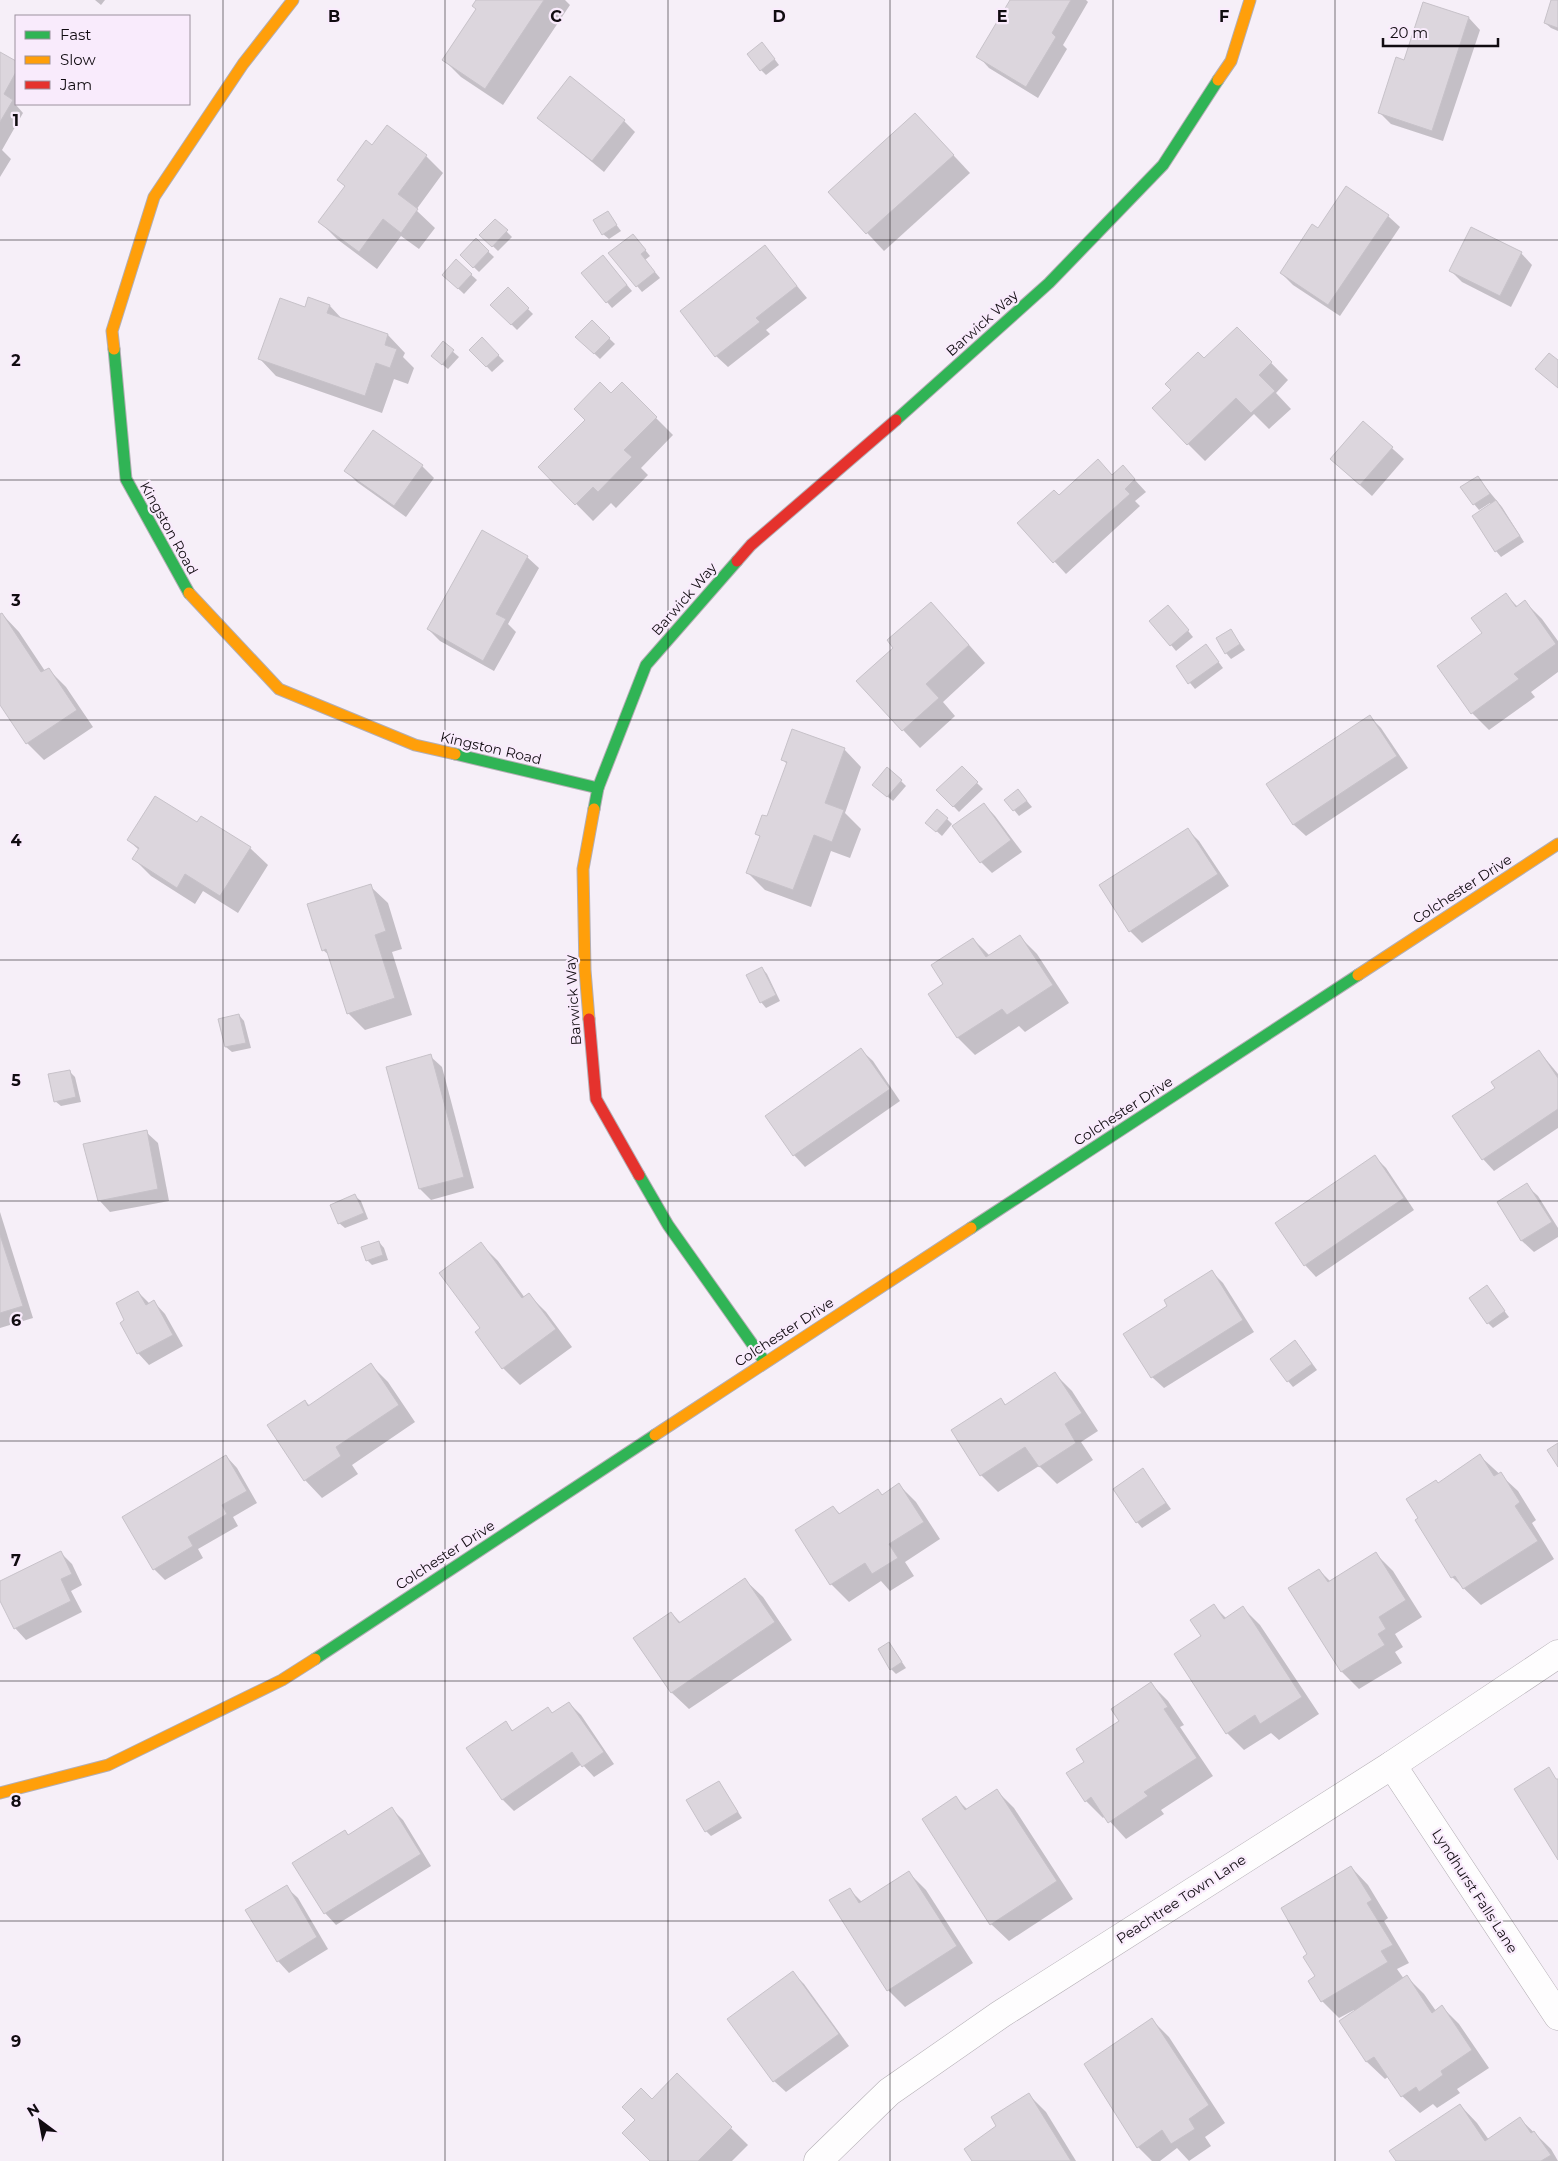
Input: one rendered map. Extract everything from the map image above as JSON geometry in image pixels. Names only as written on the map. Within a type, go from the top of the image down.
[{"type":"street","name":"Kingston Road","points":[[292,0],[243,64],[154,197],[112,331],[126,480],[186,590],[279,689],[415,745],[598,788]]},
{"type":"street","name":"Barwick Way","points":[[765,1362],[668,1225],[596,1098],[585,970],[583,869],[598,788],[646,665],[751,545],[908,409],[1049,283],[1164,165],[1231,60],[1250,0]]},
{"type":"street","name":"Colchester Drive","points":[[0,1793],[108,1765],[282,1680],[1558,844]]},
{"type":"street","name":"Peachtree Town Lane","points":[[818,2161],[889,2092],[1001,2014],[1392,1765],[1558,1654]]},
{"type":"street","name":"Lyndhurst Falls Lane","points":[[1392,1765],[1558,2016]]},
{"type":"building","points":[[476,0],[544,0],[485,89],[442,60],[476,9],[472,6]]},
{"type":"building","points":[[1010,0],[1071,0],[1052,33],[1056,37],[1026,87],[976,57]]},
{"type":"building","points":[[1551,0],[1558,0],[1558,28],[1544,23]]},
{"type":"building","points":[[1423,2],[1469,17],[1432,131],[1378,113],[1396,57],[1404,60]]},
{"type":"building","points":[[762,42],[775,59],[760,71],[747,54]]},
{"type":"building","points":[[0,52],[15,60],[15,74],[4,94],[13,100],[0,122]]},
{"type":"building","points":[[570,76],[625,120],[592,161],[537,118]]},
{"type":"building","points":[[915,113],[954,155],[866,234],[828,192]]},
{"type":"building","points":[[387,125],[427,155],[398,194],[418,209],[401,233],[383,219],[359,252],[318,222],[345,186],[337,180],[366,140],[372,145]]},
{"type":"building","points":[[1346,186],[1389,215],[1328,305],[1280,273],[1312,224],[1318,228]]},
{"type":"building","points":[[608,211],[617,225],[602,235],[593,220]]},
{"type":"building","points":[[495,219],[508,230],[492,247],[479,235]]},
{"type":"building","points":[[1471,227],[1522,252],[1500,296],[1449,271]]},
{"type":"building","points":[[633,234],[646,250],[641,254],[655,272],[636,287],[608,253]]},
{"type":"building","points":[[476,238],[489,251],[473,268],[460,255]]},
{"type":"building","points":[[765,245],[797,286],[756,318],[760,322],[715,357],[680,311]]},
{"type":"building","points":[[603,255],[627,285],[606,303],[581,273]]},
{"type":"building","points":[[456,259],[472,274],[458,289],[442,275]]},
{"type":"building","points":[[508,287],[529,308],[511,325],[490,305]]},
{"type":"building","points":[[308,297],[330,305],[327,313],[388,334],[385,345],[397,349],[390,368],[376,363],[365,396],[258,359],[280,298],[305,307]]},
{"type":"building","points":[[592,320],[610,338],[594,354],[575,337]]},
{"type":"building","points":[[1237,327],[1272,362],[1259,375],[1275,391],[1251,413],[1236,398],[1187,445],[1152,408],[1171,390],[1165,384],[1198,352],[1204,358]]},
{"type":"building","points":[[482,337],[499,355],[486,367],[469,350]]},
{"type":"building","points":[[443,341],[454,350],[442,365],[431,356]]},
{"type":"building","points":[[1549,353],[1558,360],[1558,388],[1535,369]]},
{"type":"building","points":[[600,382],[611,393],[622,382],[657,417],[624,450],[632,457],[598,492],[593,487],[575,505],[538,467],[585,420],[574,409]]},
{"type":"building","points":[[1363,421],[1393,447],[1360,485],[1330,459]]},
{"type":"building","points":[[373,430],[423,465],[394,506],[344,471]]},
{"type":"building","points":[[1098,459],[1112,475],[1123,465],[1135,479],[1125,489],[1130,494],[1053,563],[1017,523],[1054,490],[1059,495]]},
{"type":"building","points":[[1478,476],[1490,494],[1473,505],[1460,487]]},
{"type":"building","points":[[1496,500],[1520,536],[1495,552],[1472,516]]},
{"type":"building","points":[[482,530],[528,556],[496,614],[506,619],[483,661],[427,629]]},
{"type":"building","points":[[1506,593],[1516,607],[1525,600],[1556,644],[1514,674],[1519,679],[1471,714],[1437,666],[1482,633],[1471,618]]},
{"type":"building","points":[[931,602],[969,645],[926,684],[939,698],[902,731],[856,681],[893,648],[887,640]]},
{"type":"building","points":[[1168,605],[1189,630],[1170,646],[1149,621]]},
{"type":"building","points":[[2,613],[41,672],[49,668],[77,710],[26,744],[0,705],[0,614]]},
{"type":"building","points":[[1231,629],[1240,644],[1225,654],[1216,638]]},
{"type":"building","points":[[1206,644],[1219,662],[1188,684],[1176,666]]},
{"type":"building","points":[[1370,715],[1397,756],[1293,825],[1266,784]]},
{"type":"building","points":[[792,729],[845,748],[825,803],[844,810],[832,842],[814,835],[793,890],[746,873],[760,836],[755,834],[762,815],[767,816],[787,762],[781,760]]},
{"type":"building","points":[[962,766],[978,782],[953,807],[936,790]]},
{"type":"building","points":[[887,767],[902,780],[887,797],[872,785]]},
{"type":"building","points":[[1018,789],[1027,801],[1013,811],[1004,800]]},
{"type":"building","points":[[155,796],[197,822],[201,816],[251,847],[220,896],[185,874],[177,888],[132,859],[139,848],[127,840]]},
{"type":"building","points":[[984,803],[1011,840],[980,863],[952,826]]},
{"type":"building","points":[[937,809],[948,818],[936,832],[925,823]]},
{"type":"building","points":[[1188,828],[1218,874],[1129,932],[1099,885]]},
{"type":"building","points":[[371,884],[386,931],[375,935],[395,998],[347,1014],[326,949],[322,951],[307,904]]},
{"type":"building","points":[[1020,935],[1053,985],[1007,1015],[1002,1009],[957,1038],[928,994],[943,984],[931,965],[973,938],[986,957]]},
{"type":"building","points":[[762,967],[776,995],[760,1003],[746,975]]},
{"type":"building","points":[[239,1014],[246,1043],[225,1047],[218,1019]]},
{"type":"building","points":[[861,1048],[890,1089],[793,1156],[765,1116]]},
{"type":"building","points":[[1539,1050],[1558,1078],[1558,1109],[1482,1160],[1452,1116],[1495,1088],[1491,1082]]},
{"type":"building","points":[[431,1054],[464,1177],[419,1189],[386,1067]]},
{"type":"building","points":[[70,1070],[76,1097],[54,1102],[48,1074]]},
{"type":"building","points":[[147,1130],[158,1189],[98,1201],[83,1144]]},
{"type":"building","points":[[1375,1155],[1404,1198],[1304,1266],[1275,1223]]},
{"type":"building","points":[[1527,1183],[1552,1222],[1521,1241],[1497,1202]]},
{"type":"building","points":[[355,1194],[364,1213],[338,1224],[330,1205]]},
{"type":"building","points":[[0,1235],[23,1306],[0,1313]]},
{"type":"building","points":[[379,1241],[383,1255],[366,1261],[361,1247]]},
{"type":"building","points":[[481,1242],[522,1298],[529,1293],[556,1329],[502,1369],[475,1332],[480,1328],[439,1273]]},
{"type":"building","points":[[1212,1270],[1243,1320],[1151,1378],[1123,1334],[1167,1306],[1164,1300]]},
{"type":"building","points":[[1487,1285],[1505,1311],[1487,1324],[1469,1298]]},
{"type":"building","points":[[138,1291],[146,1305],[154,1300],[173,1335],[137,1354],[120,1323],[124,1320],[116,1303]]},
{"type":"building","points":[[1295,1340],[1312,1364],[1287,1382],[1270,1359]]},
{"type":"building","points":[[371,1363],[399,1405],[336,1447],[341,1456],[304,1481],[267,1425],[305,1400],[308,1406]]},
{"type":"building","points":[[1055,1372],[1082,1413],[1065,1424],[1076,1443],[1039,1467],[1025,1447],[980,1476],[951,1430],[1001,1398],[1005,1405]]},
{"type":"building","points":[[1558,1443],[1558,1467],[1547,1450]]},
{"type":"building","points":[[1480,1454],[1494,1476],[1501,1472],[1520,1502],[1515,1506],[1538,1541],[1463,1589],[1455,1576],[1451,1578],[1415,1520],[1418,1518],[1406,1499],[1436,1480],[1438,1483]]},
{"type":"building","points":[[226,1455],[247,1491],[222,1505],[227,1514],[188,1537],[193,1546],[153,1570],[122,1517]]},
{"type":"building","points":[[1143,1468],[1166,1503],[1136,1523],[1113,1489]]},
{"type":"building","points":[[899,1483],[924,1522],[889,1544],[898,1558],[872,1574],[865,1563],[830,1585],[795,1530],[833,1506],[839,1514],[878,1489],[882,1495]]},
{"type":"building","points":[[61,1551],[72,1574],[61,1579],[71,1601],[14,1629],[0,1601],[0,1581]]},
{"type":"building","points":[[1376,1552],[1406,1600],[1379,1617],[1386,1629],[1378,1634],[1385,1645],[1341,1672],[1288,1588],[1319,1569],[1328,1582]]},
{"type":"building","points":[[745,1578],[775,1622],[671,1693],[633,1638],[671,1612],[679,1623]]},
{"type":"building","points":[[1214,1604],[1224,1619],[1243,1606],[1302,1697],[1260,1724],[1255,1715],[1226,1734],[1174,1654],[1201,1636],[1190,1620]]},
{"type":"building","points":[[889,1642],[902,1662],[890,1670],[878,1649]]},
{"type":"building","points":[[1151,1682],[1168,1707],[1164,1709],[1197,1758],[1144,1792],[1148,1796],[1108,1823],[1091,1797],[1085,1802],[1066,1773],[1084,1762],[1076,1749],[1119,1721],[1111,1709]]},
{"type":"building","points":[[569,1702],[604,1752],[582,1767],[572,1752],[502,1800],[466,1748],[506,1721],[512,1731],[548,1707],[552,1713]]},
{"type":"building","points":[[1549,1767],[1556,1779],[1558,1779],[1558,1860],[1514,1789]]},
{"type":"building","points":[[719,1781],[738,1812],[705,1832],[686,1800]]},
{"type":"building","points":[[997,1789],[1057,1881],[990,1925],[922,1819],[956,1796],[965,1810]]},
{"type":"building","points":[[392,1807],[421,1854],[324,1914],[292,1863],[345,1830],[348,1835]]},
{"type":"building","points":[[1351,1866],[1372,1900],[1367,1903],[1393,1945],[1381,1951],[1388,1962],[1321,2002],[1308,1981],[1315,1976],[1303,1957],[1307,1954],[1281,1908]]},
{"type":"building","points":[[909,1871],[957,1946],[887,1991],[829,1900],[850,1888],[859,1903]]},
{"type":"building","points":[[287,1885],[317,1937],[277,1962],[245,1910]]},
{"type":"building","points":[[793,1971],[839,2034],[773,2082],[727,2019]]},
{"type":"building","points":[[1407,1975],[1432,2013],[1442,2005],[1472,2050],[1441,2071],[1443,2075],[1419,2092],[1416,2087],[1401,2097],[1374,2057],[1366,2062],[1339,2021]]},
{"type":"building","points":[[1152,2018],[1209,2105],[1189,2119],[1195,2129],[1171,2144],[1162,2130],[1137,2148],[1084,2064]]},
{"type":"building","points":[[677,2073],[732,2127],[698,2161],[650,2161],[622,2133],[635,2120],[622,2107],[641,2088],[652,2099]]},
{"type":"building","points":[[1029,2093],[1071,2161],[972,2161],[964,2149],[996,2126],[991,2117]]},
{"type":"building","points":[[1460,2104],[1485,2141],[1520,2117],[1531,2133],[1534,2131],[1551,2155],[1541,2161],[1396,2161],[1389,2151]]},
{"type":"traffic: fast","points":[[896,420],[1049,283],[1163,165],[1218,80]]},
{"type":"traffic: fast","points":[[114,349],[126,479],[189,593]]},
{"type":"traffic: fast","points":[[594,809],[598,788],[646,665],[737,561]]},
{"type":"traffic: fast","points":[[455,754],[598,788]]},
{"type":"traffic: fast","points":[[971,1228],[1358,975]]},
{"type":"traffic: fast","points":[[639,1175],[668,1225],[765,1362]]},
{"type":"traffic: fast","points":[[315,1659],[655,1435]]},
{"type":"traffic: slow","points":[[114,349],[112,331],[154,197],[243,64],[293,0]]},
{"type":"traffic: slow","points":[[1218,80],[1231,61],[1250,0]]},
{"type":"traffic: slow","points":[[189,593],[279,689],[415,745],[455,754]]},
{"type":"traffic: slow","points":[[589,1019],[585,970],[583,869],[594,809]]},
{"type":"traffic: slow","points":[[1358,975],[1558,844]]},
{"type":"traffic: slow","points":[[655,1435],[971,1228]]},
{"type":"traffic: slow","points":[[0,1793],[108,1765],[282,1680],[315,1659]]},
{"type":"traffic: jam","points":[[737,561],[751,545],[896,420]]},
{"type":"traffic: jam","points":[[589,1019],[596,1099],[639,1175]]}]
